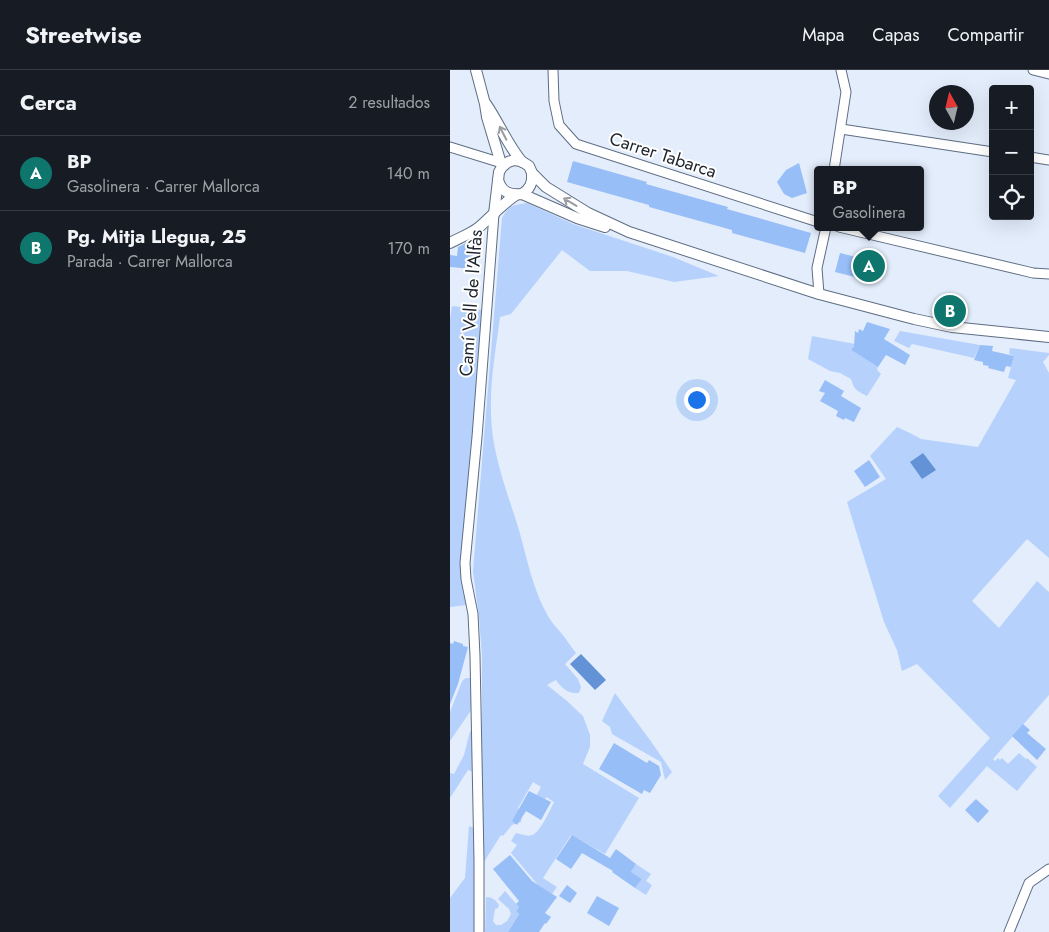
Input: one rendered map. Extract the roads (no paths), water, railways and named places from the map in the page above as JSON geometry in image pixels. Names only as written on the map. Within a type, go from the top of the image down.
[{"type":"street","points":[[476,70],[486,104],[487,117],[503,164],[499,172],[494,214]]},
{"type":"street","name":"Carrer Tabarca","points":[[553,70],[554,101],[559,125],[576,144],[814,221]]},
{"type":"street","points":[[835,166],[846,92],[842,70]]},
{"type":"street","points":[[1033,70],[1049,74]]},
{"type":"street","points":[[486,104],[522,162]]},
{"type":"street","points":[[841,129],[989,151]]},
{"type":"street","points":[[450,147],[503,164],[514,160],[522,162],[529,166],[533,180],[527,191],[505,202],[475,230],[450,243]]},
{"type":"street","points":[[1034,158],[1049,160]]},
{"type":"street","points":[[532,173],[546,187],[568,201],[588,213],[629,232],[819,294],[952,327],[1049,337]]},
{"type":"street","points":[[498,180],[499,185],[505,192],[513,195],[519,194],[577,218],[608,228],[629,232]]},
{"type":"street","name":"Camí Vell de l'Alfàs","points":[[479,932],[475,656],[473,614],[465,564],[477,438],[494,214]]},
{"type":"street","points":[[819,294],[817,268],[825,231]]},
{"type":"street","points":[[856,231],[1033,274],[1049,274]]},
{"type":"street","points":[[983,331],[1049,344]]},
{"type":"street","points":[[1009,932],[1029,883],[1049,869]]},
{"type":"water","points":[[923,453],[936,470],[922,479],[910,462]]},
{"type":"water","points":[[581,654],[606,680],[595,690],[570,664]]},
{"type":"place","name":"BP","points":[[869,266]]},
{"type":"place","name":"Pg. Mitja Llegua, 25","points":[[950,311]]}]
